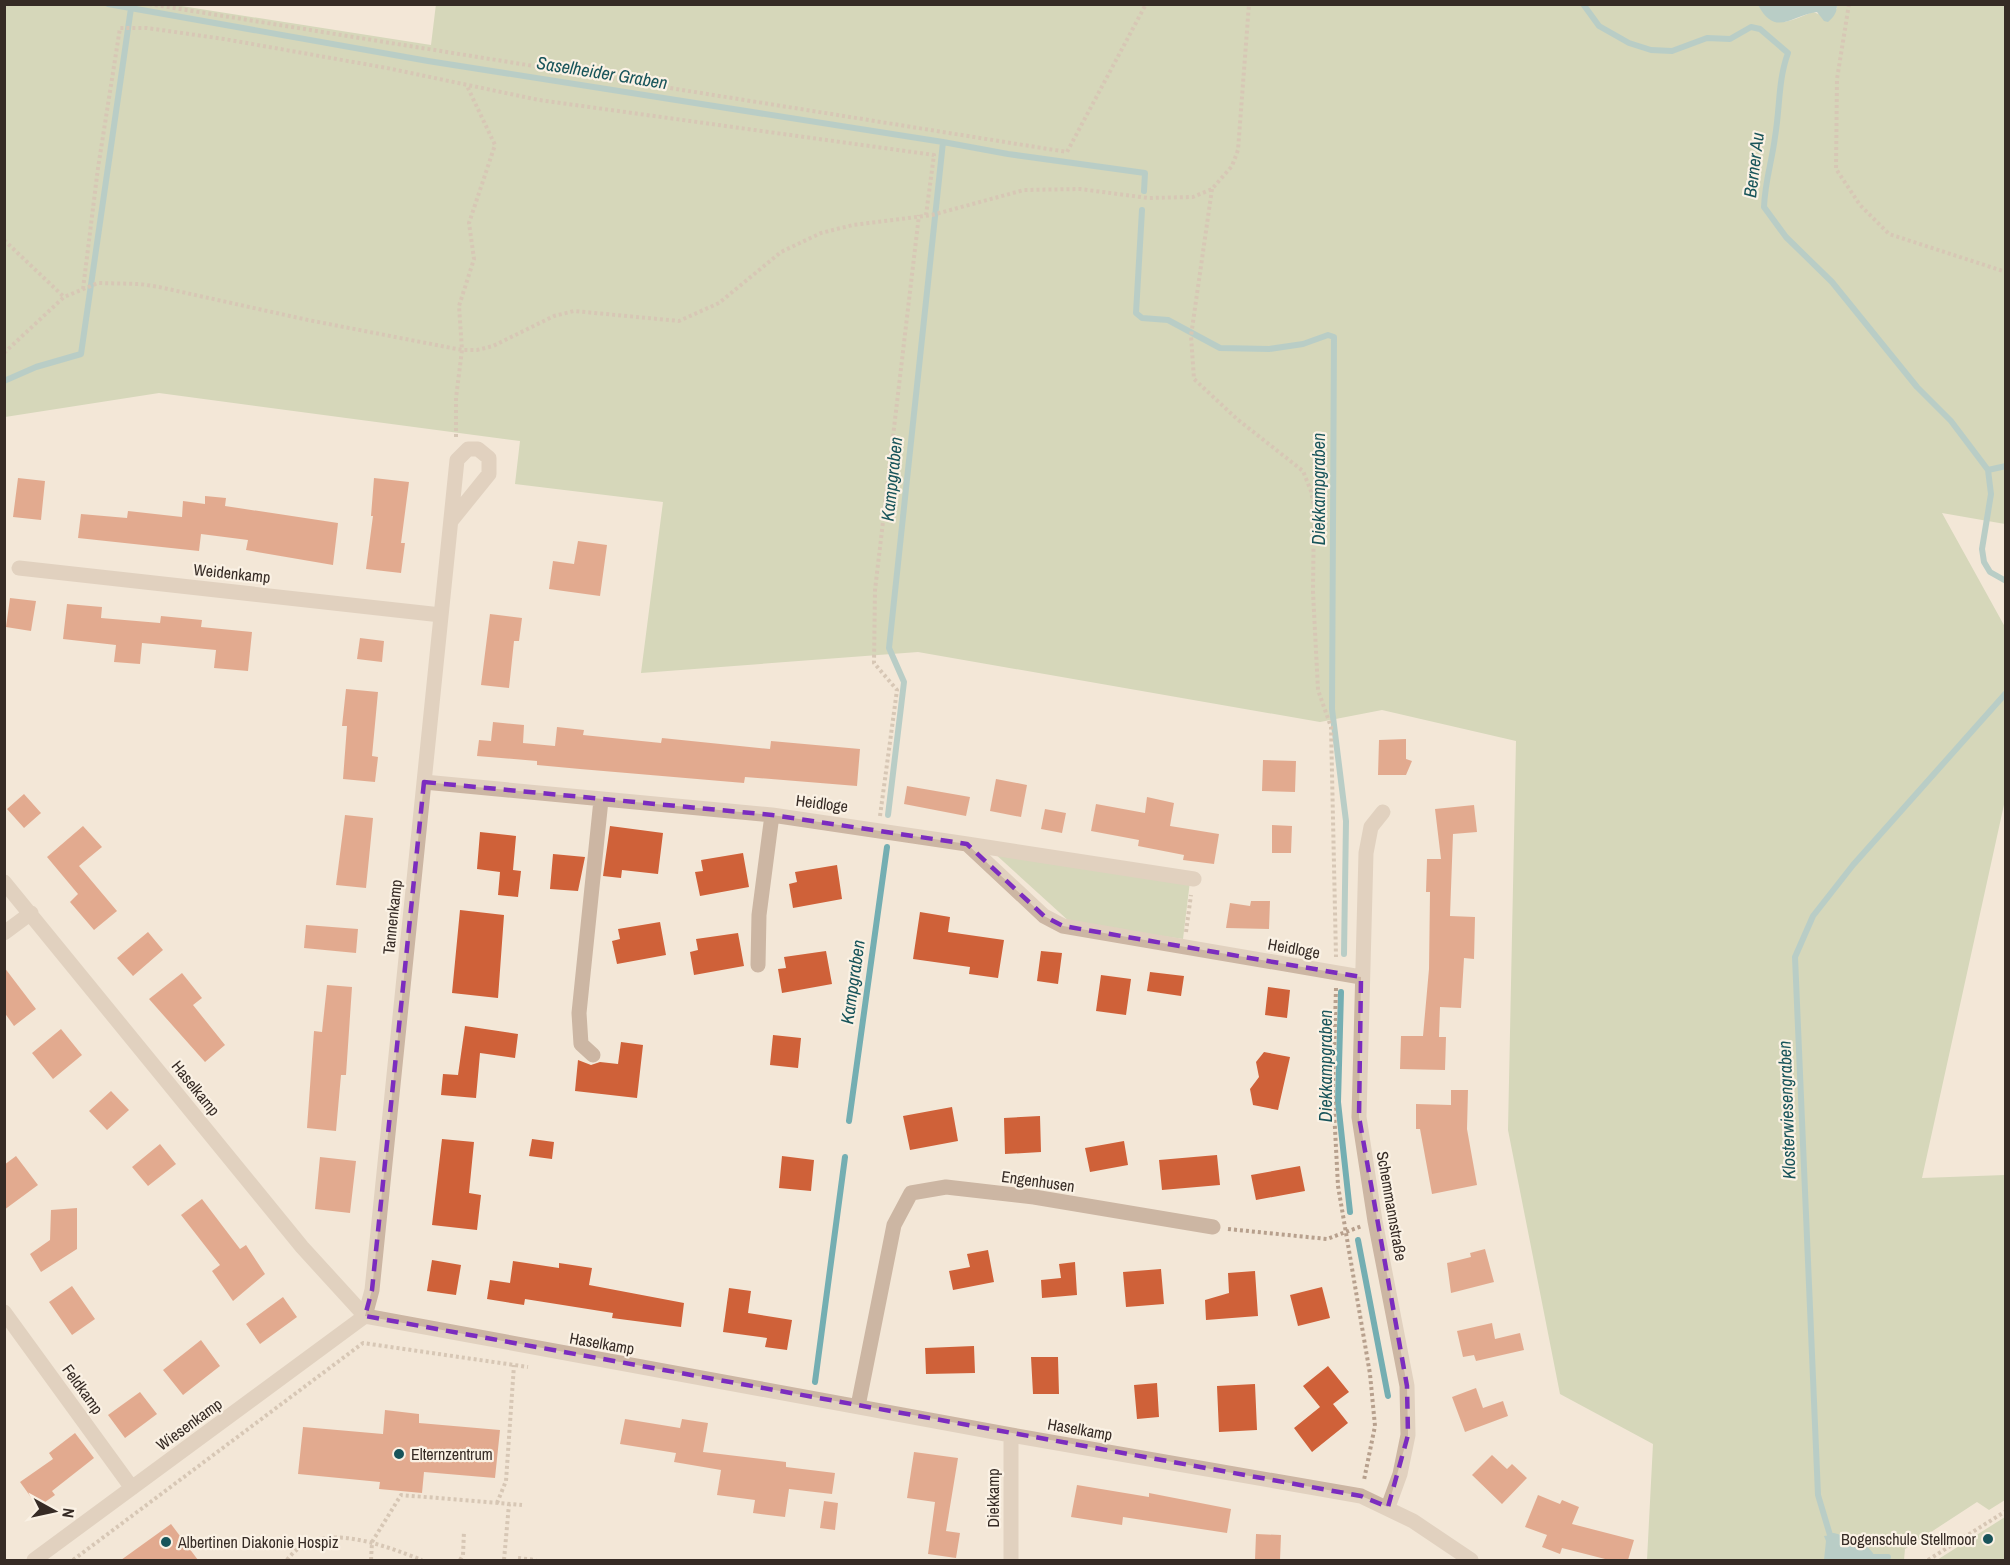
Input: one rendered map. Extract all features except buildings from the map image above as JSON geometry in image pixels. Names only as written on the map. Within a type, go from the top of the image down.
[{"type":"street","points":[[451,521],[491,469],[486,454],[478,449],[468,450]]},
{"type":"street","name":"Tannenkamp","points":[[365,1316],[372,1290],[457,460],[468,450]]},
{"type":"street","name":"Weidenkamp","points":[[19,568],[441,615]]},
{"type":"street","name":"Heidloge","points":[[424,782],[772,815],[879,829],[966,844],[1044,915],[1063,926],[1362,978]]},
{"type":"street","points":[[593,1055],[581,1044],[579,1013],[601,800]]},
{"type":"street","name":"Schemmannstraße","points":[[1383,812],[1371,827],[1366,853],[1359,1117],[1407,1386],[1408,1435],[1400,1473],[1388,1507]]},
{"type":"street","points":[[758,965],[759,915],[772,815]]},
{"type":"street","points":[[966,844],[1194,879]]},
{"type":"street","name":"Haselkamp","points":[[4,882],[302,1247],[365,1316],[1011,1436],[1361,1496],[1388,1507]]},
{"type":"street","points":[[4,933],[31,913]]},
{"type":"street","name":"Engenhusen","points":[[858,1406],[894,1225],[912,1193],[946,1187],[1034,1197],[1213,1227]]},
{"type":"street","name":"Feldkamp","points":[[4,1312],[132,1488]]},
{"type":"street","name":"Wiesenkamp","points":[[34,1560],[365,1316]]},
{"type":"street","name":"Diekkamp","points":[[1011,1436],[1011,1560]]},
{"type":"street","points":[[1388,1507],[1471,1560]]},
{"type":"path","points":[[149,4],[1067,152],[1146,4]]},
{"type":"path","points":[[4,353],[64,297],[98,283],[149,285],[308,320],[462,350],[477,350],[493,346],[554,316],[574,311],[679,321],[719,303],[781,252],[821,233],[853,225],[932,215],[1024,190],[1080,189],[1169,199],[1193,197],[1212,189],[1232,166],[1238,150],[1249,4]]},
{"type":"path","points":[[1849,4],[1837,79],[1836,169],[1860,205],[1889,234],[2006,272]]},
{"type":"path","points":[[83,290],[120,28],[138,28],[224,39],[539,100],[934,155],[926,215]]},
{"type":"path","points":[[467,85],[495,145],[469,223],[474,259],[459,306],[462,350],[455,419],[457,442],[468,450]]},
{"type":"path","points":[[1212,189],[1191,336],[1194,379],[1237,419],[1303,471],[1314,507],[1318,690],[1330,727],[1337,974],[1333,1091],[1338,1186],[1370,1374],[1375,1426],[1361,1496]]},
{"type":"path","points":[[879,829],[897,690],[874,663],[875,590],[919,215]]},
{"type":"path","points":[[4,240],[64,297]]},
{"type":"path","points":[[1184,946],[1194,879]]},
{"type":"path","points":[[1213,1227],[1327,1239],[1376,1221]]},
{"type":"path","points":[[73,1560],[363,1343],[528,1367]]},
{"type":"path","points":[[497,1503],[506,1481],[514,1365]]},
{"type":"path","points":[[370,1560],[372,1542],[402,1493],[522,1505]]},
{"type":"path","points":[[504,1560],[509,1504]]},
{"type":"path","points":[[1928,1560],[2006,1511]]},
{"type":"path","points":[[460,1560],[463,1555],[464,1531]]},
{"type":"path","points":[[287,1560],[296,1549],[318,1538],[372,1542],[422,1560]]},
{"type":"path","points":[[518,1558],[536,1560]]},
{"type":"highlighted area","points":[[424,782],[772,815],[967,844],[1044,916],[1063,926],[1361,977],[1359,1117],[1407,1386],[1408,1435],[1388,1507],[1361,1496],[365,1316],[372,1290]]},
{"type":"green space","points":[[436,4],[1758,4],[1770,18],[1782,22],[1813,12],[1821,15],[1837,9],[1837,5],[2005,5],[2005,524],[1942,513],[2005,627],[2005,800],[1922,1178],[2005,1175],[2005,1500],[1989,1510],[1977,1502],[1905,1549],[1904,1560],[1647,1560],[1653,1444],[1560,1394],[1508,1130],[1516,741],[1382,710],[1320,722],[918,652],[641,673],[663,502],[515,484],[520,441],[159,393],[5,417],[5,5],[175,5],[431,45]]},
{"type":"green space","points":[[993,852],[1190,881],[1183,939],[1071,923]]},
{"type":"green space","name":"Bogenschule Stellmoor","points":[[2005,1517],[2005,1560],[1937,1560]]},
{"type":"water","points":[[1758,5],[1837,5],[1835,14],[1828,22],[1824,21],[1817,12],[1778,23],[1765,15]]},
{"type":"water","points":[[1830,1535],[1859,1545],[1872,1557],[1869,1560],[1824,1560],[1826,1541],[1824,1536]]},
{"type":"waterway","name":"Saselheider Graben","points":[[108,4],[428,61],[1008,154],[1145,173],[1144,191]]},
{"type":"waterway","name":"Berner Au","points":[[1583,4],[1599,26],[1629,43],[1651,50],[1672,51],[1707,38],[1730,39],[1751,27],[1760,29],[1788,53],[1781,84],[1764,207],[1786,237],[1832,282],[1917,387],[1951,421],[1988,470]]},
{"type":"waterway","points":[[4,381],[36,367],[81,354],[131,8]]},
{"type":"waterway","name":"Kampgraben","points":[[888,815],[904,682],[889,648],[943,142]]},
{"type":"waterway","name":"Diekkampgraben","points":[[1142,210],[1136,313],[1142,318],[1168,320],[1220,348],[1269,349],[1303,344],[1328,335],[1334,337],[1332,709],[1346,821],[1344,954]]},
{"type":"waterway","points":[[1988,470],[2006,466]]},
{"type":"waterway","name":"Klosterwiesengraben","points":[[1988,470],[1991,494],[1982,549],[1984,562],[1990,572],[2006,581]]},
{"type":"waterway","name":"Klosterwiesengraben","points":[[1888,1557],[1872,1557],[1859,1545],[1830,1535],[1818,1495],[1795,957],[1813,916],[1853,865],[2006,693]]},
{"type":"waterway","name":"Kampgraben","points":[[849,1121],[887,847]]},
{"type":"waterway","name":"Diekkampgraben","points":[[1341,992],[1338,1102],[1350,1212]]},
{"type":"waterway","name":"Kampgraben","points":[[815,1382],[845,1157]]},
{"type":"waterway","name":"Diekkampgraben","points":[[1358,1240],[1388,1396]]},
{"type":"place","name":"Elternzentrum","points":[[399,1454]]},
{"type":"place","name":"Bogenschule Stellmoor","points":[[1988,1539]]},
{"type":"place","name":"Albertinen Diakonie Hospiz","points":[[166,1542]]}]
